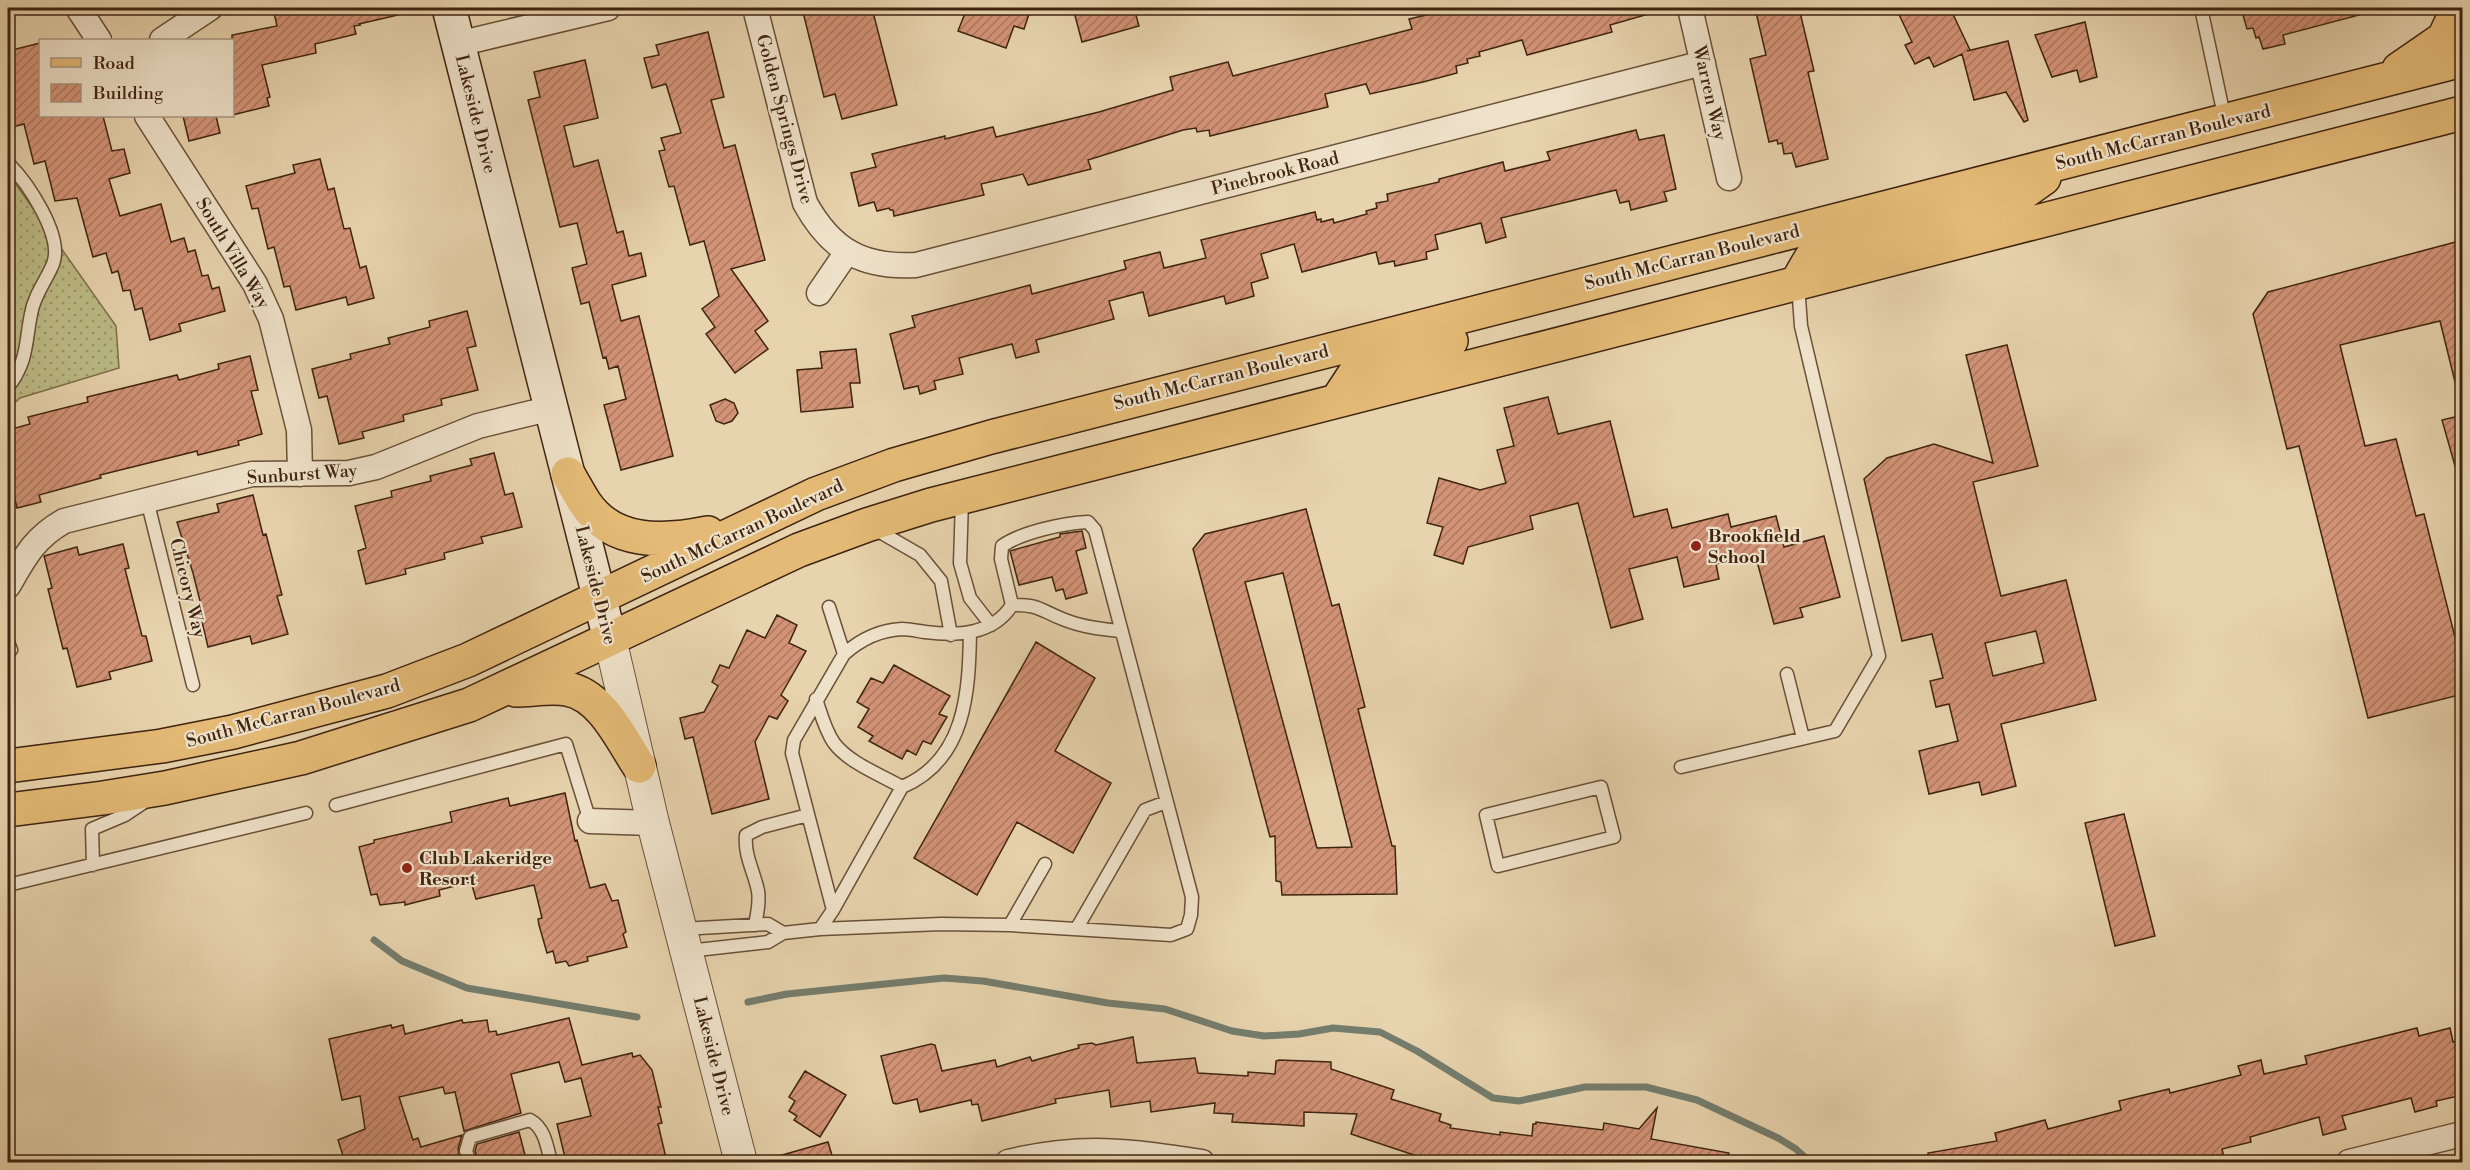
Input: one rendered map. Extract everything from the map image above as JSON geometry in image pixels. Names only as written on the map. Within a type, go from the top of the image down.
[{"type":"main road","name":"Lakeside Drive","points":[[449,8],[610,639]]},
{"type":"main road","points":[[2382,81],[2444,38],[2458,8]]},
{"type":"main road","name":"South McCarran Boulevard","points":[[8,765],[162,746],[233,732],[387,691],[468,660],[816,494],[894,465],[991,437],[2463,60]]},
{"type":"main road","points":[[8,810],[165,788],[301,758],[470,705],[789,554],[867,525],[962,496],[2463,113]]},
{"type":"main road","points":[[1797,282],[1811,258],[1820,250],[2005,201],[2020,195],[2071,160]]},
{"type":"main road","points":[[1338,399],[1359,367],[1529,319],[1586,283]]},
{"type":"main road","points":[[568,474],[585,504],[598,519],[615,530],[634,537],[657,540],[751,524]]},
{"type":"main road","points":[[499,691],[556,688],[576,691],[591,699],[601,709],[639,766]]},
{"type":"main road","points":[[8,788],[103,770],[162,746]]},
{"type":"street","points":[[78,8],[98,39]]},
{"type":"street","points":[[164,39],[210,8]]},
{"type":"street","points":[[459,44],[608,8]]},
{"type":"street","name":"Golden Springs Drive","points":[[755,8],[805,203],[817,225],[835,244],[847,252]]},
{"type":"street","name":"Warren Way","points":[[1690,8],[1729,178]]},
{"type":"street","name":"Pinebrook Road","points":[[847,252],[881,264],[916,265],[1703,63]]},
{"type":"street","name":"South Villa Way","points":[[148,117],[255,284],[271,319],[300,430],[300,474]]},
{"type":"street","points":[[819,293],[847,252]]},
{"type":"street","name":"Sunburst Way","points":[[8,586],[32,545],[47,530],[64,521],[252,474],[349,473],[376,467],[478,426],[552,408]]},
{"type":"street","name":"Lakeside Drive","points":[[610,639],[653,823],[741,1162]]},
{"type":"street","points":[[590,821],[653,823]]},
{"type":"street","points":[[2349,1162],[2463,1134]]},
{"type":"street","points":[[1008,1162],[1044,1154],[1085,1150],[1128,1151],[1202,1162]]},
{"type":"lane","points":[[2201,8],[2225,121]]},
{"type":"lane","points":[[8,163],[43,215],[51,230],[56,249],[54,263],[37,293],[31,312],[27,350],[8,387]]},
{"type":"lane","points":[[1681,767],[1835,730],[1879,656],[1803,337],[1797,282]]},
{"type":"lane","points":[[962,496],[960,563],[970,598],[992,625]]},
{"type":"lane","name":"Chicory Way","points":[[147,500],[193,685]]},
{"type":"lane","points":[[684,940],[768,942],[783,933],[820,929],[941,924],[1077,928],[1171,935],[1187,929],[1192,897],[1095,530],[1088,522],[1075,522],[1013,538],[1002,546],[1000,559],[1012,604],[1005,616],[992,625],[951,635],[903,629],[879,633],[856,643],[844,654],[794,740],[792,753],[833,910]]},
{"type":"lane","points":[[867,525],[920,555],[941,581],[951,635]]},
{"type":"lane","points":[[1012,604],[1032,604],[1064,620],[1086,627],[1120,631]]},
{"type":"lane","points":[[829,607],[844,654]]},
{"type":"lane","points":[[820,929],[902,787],[918,780],[933,768],[944,753],[963,716],[968,694],[970,632]]},
{"type":"lane","points":[[1787,674],[1803,738]]},
{"type":"lane","points":[[816,699],[827,729],[836,745],[855,760],[902,787]]},
{"type":"lane","points":[[336,805],[566,744],[590,821]]},
{"type":"lane","points":[[1601,787],[1614,837],[1498,866],[1485,815],[1601,787]]},
{"type":"lane","points":[[93,865],[92,829],[125,815],[165,788]]},
{"type":"lane","points":[[1077,928],[1145,810],[1166,802]]},
{"type":"lane","points":[[8,885],[306,813]]},
{"type":"lane","points":[[755,925],[759,906],[758,891],[745,851],[746,836],[762,827],[808,815]]},
{"type":"lane","points":[[1010,925],[1045,864]]},
{"type":"lane","points":[[684,940],[768,924],[783,933]]},
{"type":"lane","points":[[470,1162],[466,1151],[470,1137],[530,1120],[538,1124],[542,1131],[551,1162]]},
{"type":"shaded area","points":[[8,173],[116,326],[119,368],[20,398],[8,409]]},
{"type":"building","points":[[273,8],[397,8],[398,15],[359,24],[354,26],[356,34],[315,44],[316,53],[262,65],[270,97],[267,98],[269,106],[234,115],[234,39],[232,35],[277,26]]},
{"type":"building","points":[[802,8],[869,8],[870,13],[873,12],[897,105],[842,119],[835,94],[824,97]]},
{"type":"building","points":[[967,8],[1031,8],[1024,29],[1014,26],[1006,48],[958,31]]},
{"type":"building","points":[[1073,8],[1134,8],[1139,26],[1082,42]]},
{"type":"building","points":[[1455,8],[1651,8],[1652,13],[1610,25],[1612,32],[1527,55],[1522,40],[1479,52],[1480,56],[1467,59],[1468,63],[1456,66],[1457,73],[1423,82],[1370,94],[1366,84],[1325,94],[1328,107],[1210,136],[1209,130],[1197,132],[1196,128],[1183,130],[1088,160],[1091,169],[1028,185],[1023,174],[981,184],[984,195],[894,216],[893,210],[889,208],[877,211],[874,202],[859,206],[851,173],[876,167],[872,154],[993,127],[996,137],[1099,112],[1173,90],[1170,77],[1228,62],[1233,76],[1412,29],[1409,19]]},
{"type":"building","points":[[1755,8],[1799,8],[1814,71],[1808,72],[1828,159],[1796,167],[1792,153],[1784,154],[1782,143],[1778,144],[1777,140],[1769,142],[1750,59],[1766,55]]},
{"type":"building","points":[[1896,8],[1950,8],[1970,50],[1967,51],[2008,41],[2028,120],[2024,122],[2006,92],[1974,100],[1962,54],[1934,67],[1929,57],[1915,64],[1905,45],[1912,42]]},
{"type":"building","points":[[2241,8],[2363,8],[2363,14],[2283,35],[2285,44],[2263,49],[2253,28],[2247,29]]},
{"type":"building","points":[[2085,22],[2097,77],[2080,82],[2077,70],[2052,77],[2035,35]]},
{"type":"building","points":[[708,32],[724,97],[711,100],[724,148],[735,145],[765,260],[731,269],[768,321],[755,331],[768,349],[735,373],[706,334],[715,327],[702,309],[719,296],[704,241],[690,245],[674,186],[669,187],[659,151],[665,150],[661,138],[681,133],[666,84],[652,88],[644,58],[659,55],[656,45]]},
{"type":"building","points":[[39,43],[39,117],[103,117],[112,151],[124,149],[130,173],[109,179],[120,216],[161,204],[171,242],[184,238],[188,252],[195,250],[202,276],[208,275],[212,289],[219,287],[225,311],[179,324],[181,331],[150,340],[142,308],[135,310],[130,290],[123,291],[118,271],[112,273],[106,253],[93,257],[77,198],[55,201],[45,161],[34,164],[24,124],[12,127],[8,109],[8,51]]},
{"type":"building","points":[[585,60],[598,118],[564,126],[574,167],[598,160],[617,233],[623,231],[629,256],[641,253],[646,276],[612,285],[621,321],[639,316],[673,456],[621,470],[604,405],[626,399],[618,366],[609,369],[606,357],[603,358],[589,302],[581,304],[572,268],[587,264],[577,223],[560,227],[528,100],[540,97],[534,72]]},
{"type":"building","points":[[183,117],[216,117],[220,133],[189,141]]},
{"type":"building","points":[[1636,130],[1639,140],[1664,135],[1676,189],[1664,192],[1667,201],[1631,210],[1629,201],[1620,203],[1616,190],[1501,218],[1506,237],[1486,243],[1481,223],[1435,235],[1438,249],[1426,252],[1427,259],[1395,266],[1394,261],[1379,264],[1376,252],[1302,272],[1294,244],[1261,254],[1268,278],[1251,283],[1254,296],[1226,304],[1224,296],[1149,316],[1143,292],[1109,301],[1114,319],[1036,340],[1039,352],[1016,358],[1012,344],[959,358],[963,374],[934,381],[936,389],[920,394],[918,386],[904,389],[890,334],[915,327],[912,316],[1030,285],[1032,294],[1126,269],[1124,261],[1160,252],[1164,268],[1206,258],[1201,240],[1315,212],[1317,220],[1321,219],[1321,222],[1333,219],[1334,223],[1367,214],[1366,211],[1377,208],[1376,203],[1388,201],[1387,194],[1439,182],[1439,179],[1503,162],[1505,171],[1550,160],[1547,152]]},
{"type":"building","points":[[320,159],[328,190],[334,188],[344,229],[350,228],[360,268],[366,266],[374,298],[348,305],[346,297],[296,310],[290,286],[284,287],[274,247],[268,249],[258,208],[252,209],[246,186],[295,173],[293,165]]},
{"type":"building","points":[[2463,240],[2463,385],[2456,386],[2440,321],[2340,345],[2365,446],[2396,439],[2416,516],[2424,514],[2463,669],[2463,694],[2368,718],[2299,446],[2287,449],[2253,314],[2268,292]]},
{"type":"building","points":[[467,311],[476,346],[467,348],[478,390],[441,399],[442,405],[403,415],[404,421],[362,432],[364,438],[339,444],[327,396],[319,398],[312,369],[351,359],[350,354],[390,344],[388,338],[430,327],[429,321]]},
{"type":"building","points":[[2007,345],[2038,466],[1973,482],[2001,596],[2066,580],[2096,700],[2001,724],[2016,786],[1982,795],[1979,782],[1929,794],[1919,751],[1958,741],[1949,704],[1936,707],[1930,681],[1943,678],[1932,634],[1902,641],[1864,479],[1887,458],[1934,444],[1993,463],[1966,355]],"holes":[[[2036,631],[2044,663],[1993,676],[1985,643]]]},
{"type":"building","points":[[856,349],[860,383],[850,383],[853,407],[801,412],[797,370],[822,368],[820,352]]},
{"type":"building","points":[[250,356],[258,390],[251,391],[262,434],[238,441],[239,445],[198,455],[197,451],[100,475],[101,478],[39,495],[41,502],[17,508],[8,470],[8,430],[30,424],[28,417],[88,402],[87,397],[177,375],[179,380],[219,369],[218,364]]},
{"type":"building","points":[[1548,397],[1558,434],[1610,421],[1634,517],[1667,509],[1672,528],[1728,514],[1731,527],[1776,516],[1784,547],[1824,536],[1840,597],[1800,608],[1803,617],[1774,624],[1755,554],[1716,564],[1719,579],[1684,587],[1677,557],[1629,569],[1643,619],[1611,628],[1578,503],[1530,516],[1533,529],[1468,547],[1463,564],[1434,555],[1443,527],[1427,523],[1439,478],[1480,490],[1506,483],[1497,450],[1514,446],[1504,408]]},
{"type":"building","points":[[725,399],[734,403],[738,413],[732,421],[724,424],[716,421],[710,405]]},
{"type":"building","points":[[2463,415],[2463,472],[2457,473],[2442,420]]},
{"type":"building","points":[[494,453],[505,495],[513,493],[522,527],[481,537],[483,543],[444,553],[445,559],[405,569],[406,574],[366,584],[358,551],[366,548],[355,506],[392,497],[391,491],[431,481],[430,476],[472,465],[470,459]]},
{"type":"building","points":[[253,495],[282,595],[277,596],[288,634],[252,644],[250,636],[208,647],[202,622],[205,621],[177,522],[219,512],[217,504]]},
{"type":"building","points":[[1306,509],[1332,606],[1339,604],[1365,707],[1358,709],[1392,846],[1395,846],[1397,894],[1282,895],[1281,882],[1276,881],[1275,836],[1270,837],[1193,549],[1205,534]],"holes":[[[1283,573],[1352,847],[1317,848],[1245,582]]]},
{"type":"building","points":[[1082,531],[1086,548],[1076,551],[1087,593],[1066,599],[1063,589],[1056,591],[1052,577],[1019,585],[1010,551],[1060,537],[1060,534]]},
{"type":"building","points":[[123,544],[129,568],[125,569],[142,636],[146,636],[152,661],[109,672],[111,679],[77,687],[67,648],[63,649],[48,589],[52,588],[44,556],[77,547],[79,555]]},
{"type":"building","points":[[777,615],[797,625],[789,643],[806,651],[781,695],[788,701],[777,719],[769,716],[755,742],[769,799],[712,814],[693,737],[685,739],[680,718],[704,712],[718,686],[712,682],[720,665],[729,668],[747,630],[765,638]]},
{"type":"building","points":[[1036,642],[1095,678],[1055,751],[1111,783],[1073,853],[1017,822],[977,895],[914,858]]},
{"type":"building","points":[[894,665],[950,696],[939,714],[947,717],[931,744],[923,741],[916,755],[907,750],[902,759],[869,741],[873,736],[858,727],[869,709],[857,702],[871,678],[883,683]]},
{"type":"building","points":[[565,793],[575,841],[577,840],[590,888],[605,884],[612,901],[618,900],[626,932],[623,934],[627,947],[587,957],[588,961],[569,966],[566,961],[556,963],[553,951],[547,953],[539,925],[538,919],[542,918],[534,885],[476,899],[471,882],[439,890],[440,896],[405,905],[405,902],[380,905],[377,894],[371,895],[359,847],[374,843],[374,840],[452,822],[450,812],[508,798],[510,806]]},
{"type":"building","points":[[2124,814],[2155,936],[2115,946],[2085,823]]},
{"type":"building","points":[[569,1018],[582,1065],[632,1053],[633,1057],[640,1055],[652,1070],[661,1107],[658,1107],[662,1123],[658,1124],[667,1162],[601,1162],[599,1155],[566,1162],[557,1124],[591,1116],[581,1078],[565,1082],[559,1062],[511,1074],[521,1113],[464,1131],[455,1092],[445,1094],[443,1087],[399,1097],[413,1140],[418,1138],[421,1147],[462,1135],[458,1149],[461,1162],[345,1162],[338,1140],[365,1129],[360,1096],[342,1100],[329,1039],[391,1025],[392,1028],[403,1025],[405,1034],[462,1020],[463,1023],[487,1020],[489,1032],[496,1031],[497,1035]]},
{"type":"building","points":[[2417,1028],[2419,1036],[2450,1028],[2453,1042],[2463,1040],[2463,1095],[2436,1101],[2437,1106],[2415,1112],[2411,1098],[2342,1116],[2346,1129],[2323,1135],[2319,1117],[2250,1137],[2251,1142],[2222,1149],[2225,1162],[1929,1162],[1928,1153],[1997,1141],[1995,1133],[2045,1120],[2048,1129],[2121,1110],[2119,1101],[2169,1089],[2170,1093],[2241,1075],[2238,1066],[2261,1060],[2264,1074],[2307,1064],[2305,1056]]},
{"type":"building","points":[[1133,1037],[1137,1063],[1195,1058],[1198,1073],[1248,1076],[1248,1072],[1275,1074],[1276,1061],[1279,1060],[1331,1062],[1331,1069],[1394,1090],[1391,1099],[1441,1114],[1439,1121],[1451,1125],[1450,1128],[1500,1135],[1500,1132],[1532,1136],[1533,1124],[1536,1122],[1603,1130],[1604,1123],[1639,1129],[1657,1108],[1651,1139],[1729,1153],[1728,1162],[1446,1162],[1427,1157],[1426,1159],[1351,1134],[1357,1114],[1304,1112],[1304,1126],[1232,1122],[1233,1114],[1214,1113],[1215,1103],[1151,1112],[1150,1101],[1111,1107],[1109,1090],[1055,1099],[1056,1103],[982,1121],[978,1104],[972,1105],[971,1100],[920,1112],[917,1099],[893,1103],[881,1056],[931,1044],[935,1045],[942,1071],[995,1060],[997,1067],[1030,1057],[1032,1061],[1079,1048],[1078,1045],[1092,1043],[1096,1045]]},
{"type":"building","points":[[805,1071],[846,1095],[820,1137],[794,1120],[797,1116],[789,1111],[795,1101],[789,1097]]},
{"type":"building","points":[[519,1132],[526,1159],[512,1162],[478,1162],[475,1151],[477,1144]]},
{"type":"building","points":[[828,1142],[834,1162],[776,1162],[775,1157]]},
{"type":"waterway","points":[[374,940],[402,961],[467,988],[637,1017]]},
{"type":"waterway","points":[[748,1002],[787,994],[944,978],[983,981],[1108,1003],[1165,1009],[1232,1031],[1264,1036],[1299,1034],[1333,1028],[1380,1032],[1417,1051],[1493,1098],[1519,1101],[1585,1087],[1646,1087],[1697,1100],[1778,1138],[1796,1149],[1810,1162]]},
{"type":"place","name":"Brookfield School","points":[[1696,546]]},
{"type":"place","name":"Club Lakeridge Resort","points":[[407,868]]}]
